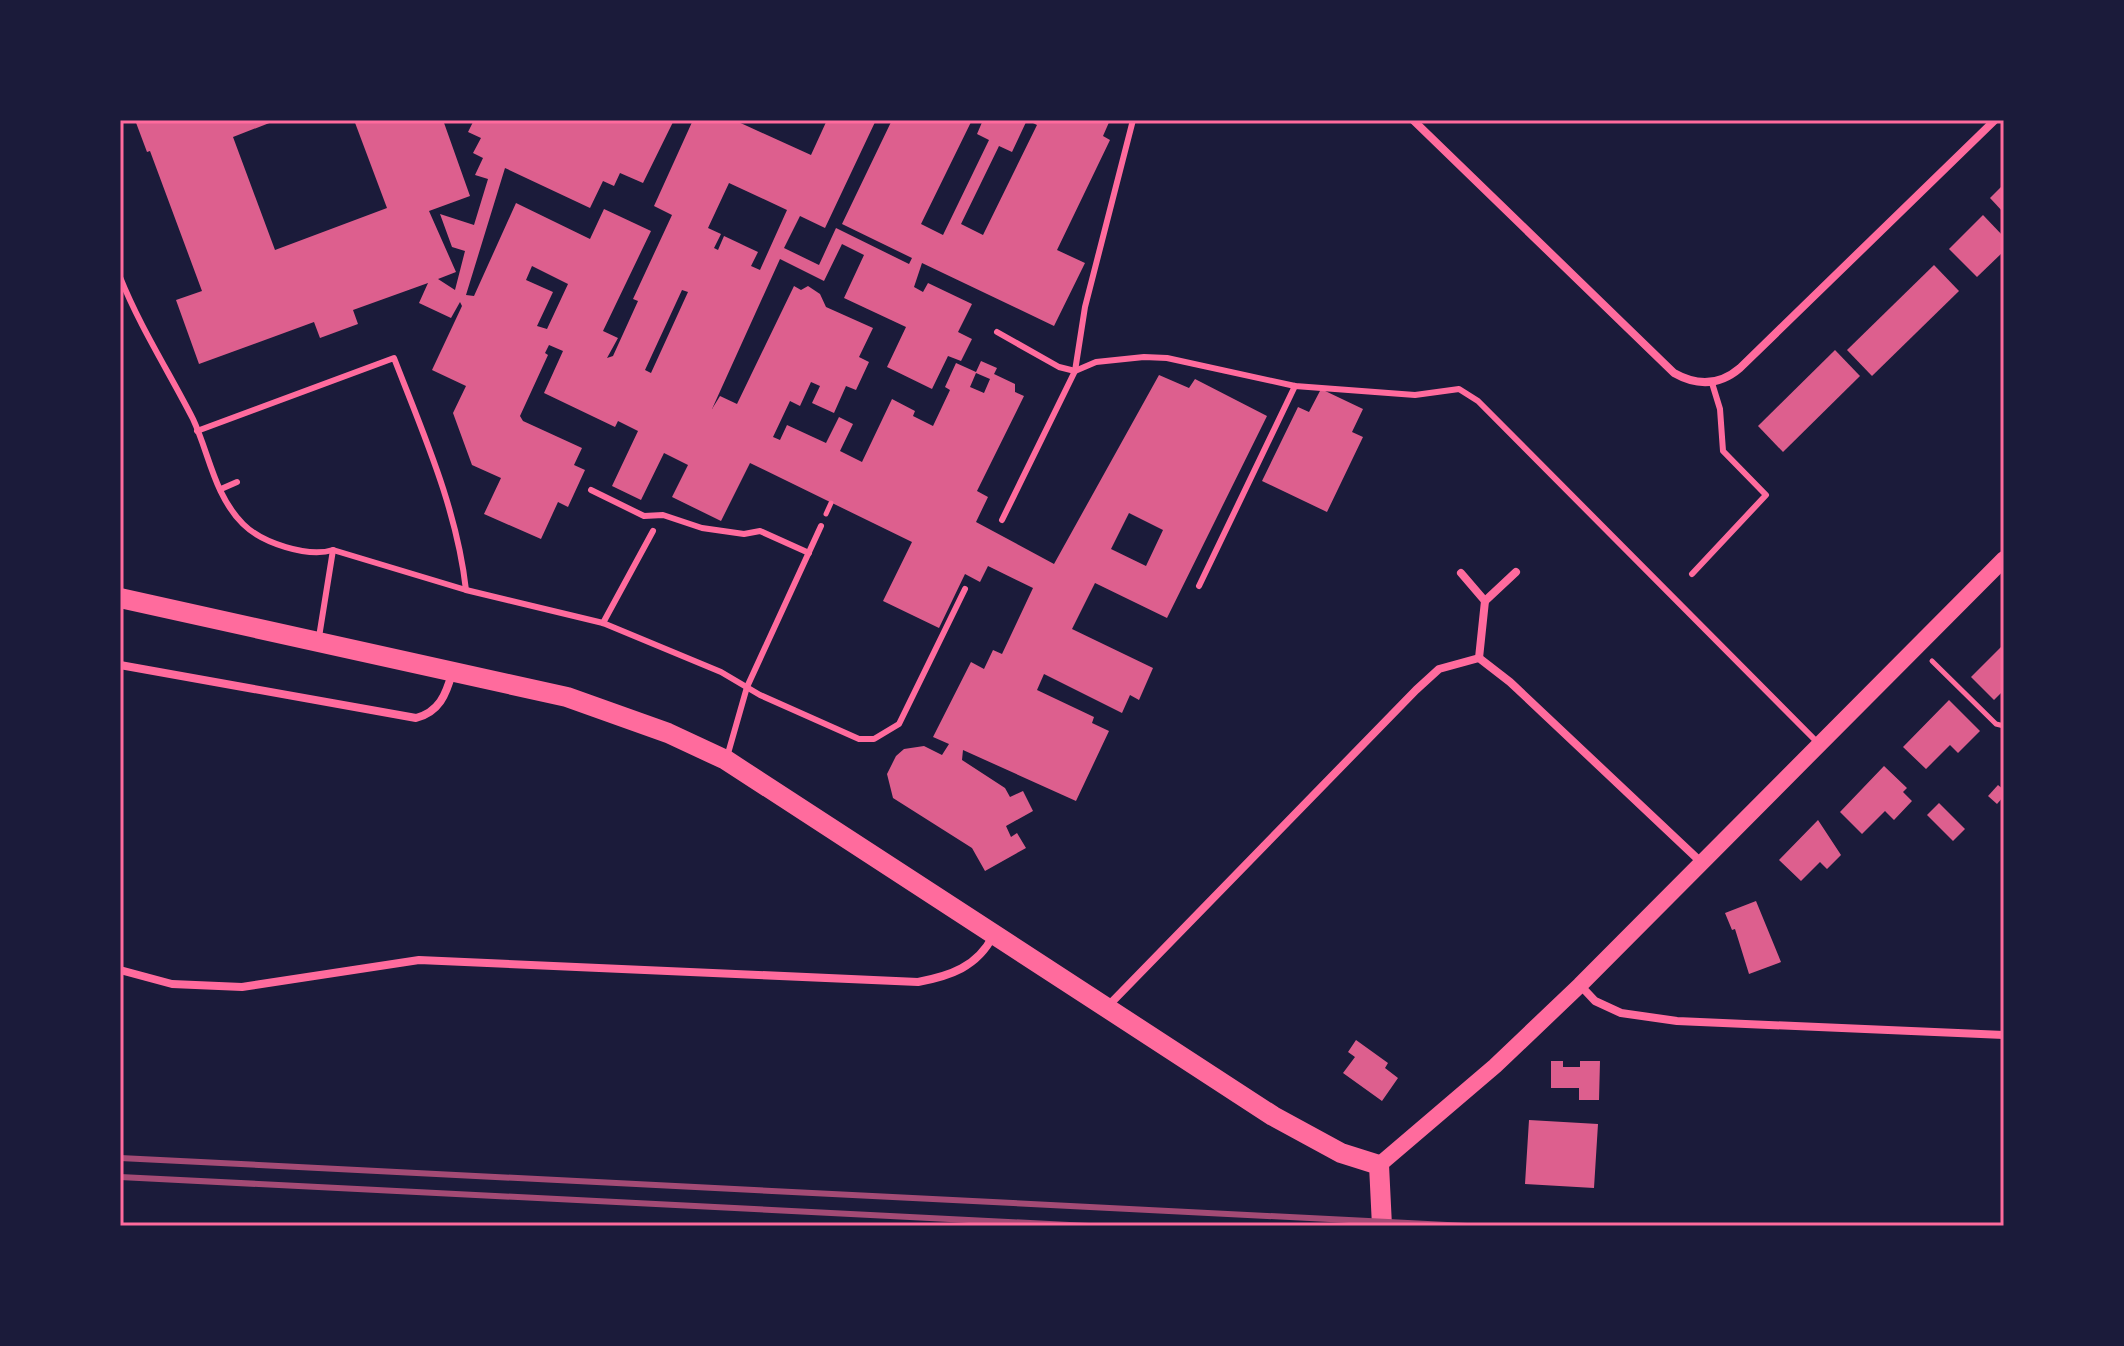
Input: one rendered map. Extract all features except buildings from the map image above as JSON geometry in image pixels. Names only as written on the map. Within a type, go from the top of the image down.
[{"type":"main road","points":[[1379,1165],[1495,1066],[1580,985],[2004,559]]},
{"type":"main road","points":[[120,598],[567,697],[668,733],[726,760],[1300,1132],[1341,1153],[1379,1165]]},
{"type":"main road","points":[[1379,1165],[1383,1217]]},
{"type":"street","points":[[1413,120],[1674,373],[1685,380],[1712,383],[1740,368],[1995,120]]},
{"type":"street","points":[[1479,658],[1485,601],[1516,572]]},
{"type":"street","points":[[1461,573],[1485,601]]},
{"type":"street","points":[[1479,658],[1510,682],[1703,864]]},
{"type":"street","points":[[1107,1007],[1416,690],[1439,669],[1479,658]]},
{"type":"street","points":[[120,665],[416,718],[427,715],[441,702],[452,673]]},
{"type":"street","points":[[120,970],[172,984],[242,987],[419,960],[918,982],[947,977],[969,966],[986,950],[994,936]]},
{"type":"street","points":[[1580,985],[1595,1001],[1621,1013],[1677,1021],[2004,1035]]},
{"type":"lane","points":[[1002,520],[1075,371],[1085,307],[1133,120]]},
{"type":"lane","points":[[120,277],[197,431],[221,489],[244,525],[266,539],[317,555],[333,550],[466,590],[603,623],[721,672],[859,739],[874,739],[899,724],[965,589]]},
{"type":"lane","points":[[997,332],[1059,367],[1075,371],[1121,358],[1167,358],[1295,386],[1415,395],[1459,389],[1478,401],[1819,744]]},
{"type":"lane","points":[[197,431],[394,358],[417,413],[458,536],[466,590]]},
{"type":"lane","points":[[1692,574],[1766,495],[1723,451],[1720,409],[1712,383]]},
{"type":"lane","points":[[1199,586],[1295,386]]},
{"type":"lane","points":[[221,489],[237,482]]},
{"type":"lane","points":[[591,490],[644,516],[663,515],[702,528],[744,534],[760,531],[809,553]]},
{"type":"lane","points":[[726,760],[747,687],[821,526]]},
{"type":"lane","points":[[603,623],[653,531]]},
{"type":"lane","points":[[318,643],[333,550]]},
{"type":"path","points":[[1917,646],[1996,724],[2004,726]]},
{"type":"railway","points":[[120,1158],[1467,1226]]},
{"type":"railway","points":[[120,1177],[1089,1226]]}]
